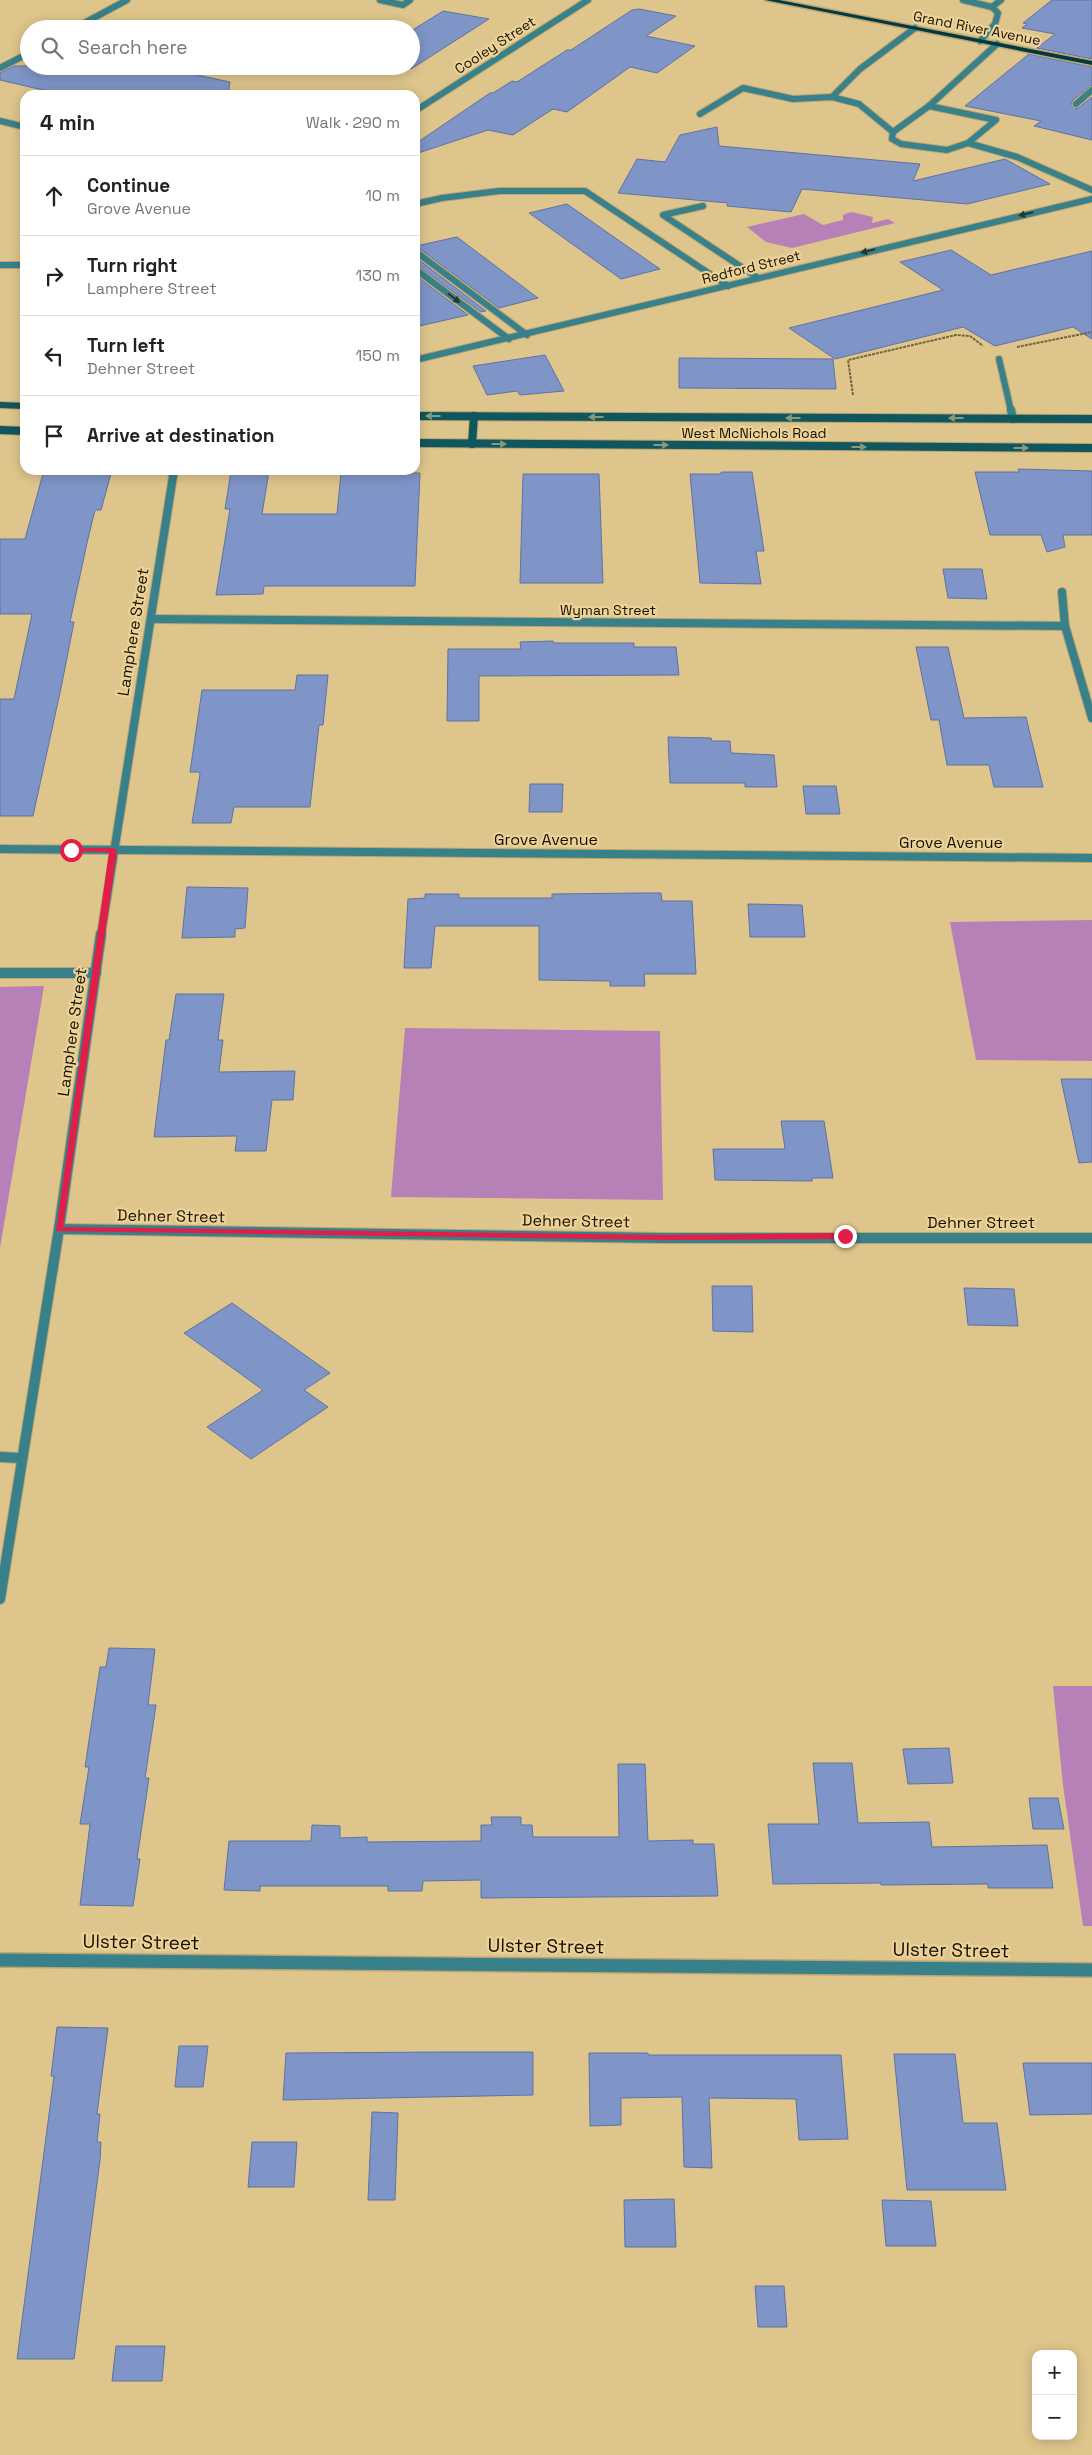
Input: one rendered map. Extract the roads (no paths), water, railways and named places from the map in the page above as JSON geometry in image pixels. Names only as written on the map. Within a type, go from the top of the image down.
[{"type":"main road","name":"Grand River Avenue","points":[[768,0],[785,1],[1092,63]]},
{"type":"main road","points":[[0,405],[20,406]]},
{"type":"main road","name":"West McNichols Road","points":[[420,416],[1092,419]]},
{"type":"main road","points":[[472,444],[474,416]]},
{"type":"main road","points":[[0,430],[20,431]]},
{"type":"main road","name":"West McNichols Road","points":[[420,443],[1092,448]]},
{"type":"street","points":[[90,20],[127,0]]},
{"type":"street","points":[[380,0],[403,5],[410,0]]},
{"type":"street","name":"Cooley Street","points":[[420,108],[588,0]]},
{"type":"street","points":[[963,0],[992,7],[998,13],[995,24],[980,41]]},
{"type":"street","points":[[992,7],[1001,0]]},
{"type":"street","points":[[832,97],[860,69],[914,28]]},
{"type":"street","points":[[892,132],[929,106],[997,44]]},
{"type":"street","points":[[0,68],[20,58]]},
{"type":"street","points":[[700,114],[743,88],[793,99],[832,97],[859,104],[876,116],[892,132],[892,140],[902,144],[946,150],[968,143],[996,120],[929,106]]},
{"type":"street","points":[[1076,104],[1092,90]]},
{"type":"street","points":[[0,121],[20,125]]},
{"type":"street","points":[[968,143],[1017,156],[1092,190]]},
{"type":"street","points":[[420,203],[442,198],[499,191],[585,191],[728,286]]},
{"type":"street","name":"Redford Street","points":[[420,359],[527,335],[1092,199]]},
{"type":"street","points":[[704,206],[663,215],[758,278]]},
{"type":"street","points":[[420,255],[527,335]]},
{"type":"street","points":[[0,265],[20,265]]},
{"type":"street","points":[[420,273],[509,339]]},
{"type":"street","points":[[999,359],[1013,419]]},
{"type":"street","name":"Lamphere Street","points":[[0,1599],[20,1458],[59,1229],[113,850],[173,475]]},
{"type":"street","points":[[1062,592],[1065,626],[1092,718]]},
{"type":"street","name":"Wyman Street","points":[[150,619],[1065,626]]},
{"type":"street","name":"Grove Avenue","points":[[0,849],[1092,858]]},
{"type":"street","points":[[0,973],[96,973]]},
{"type":"street","name":"Dehner Street","points":[[59,1229],[663,1238],[1092,1238]]},
{"type":"street","points":[[0,1457],[20,1458]]},
{"type":"street","name":"Ulster Street","points":[[0,1960],[1092,1970]]}]
